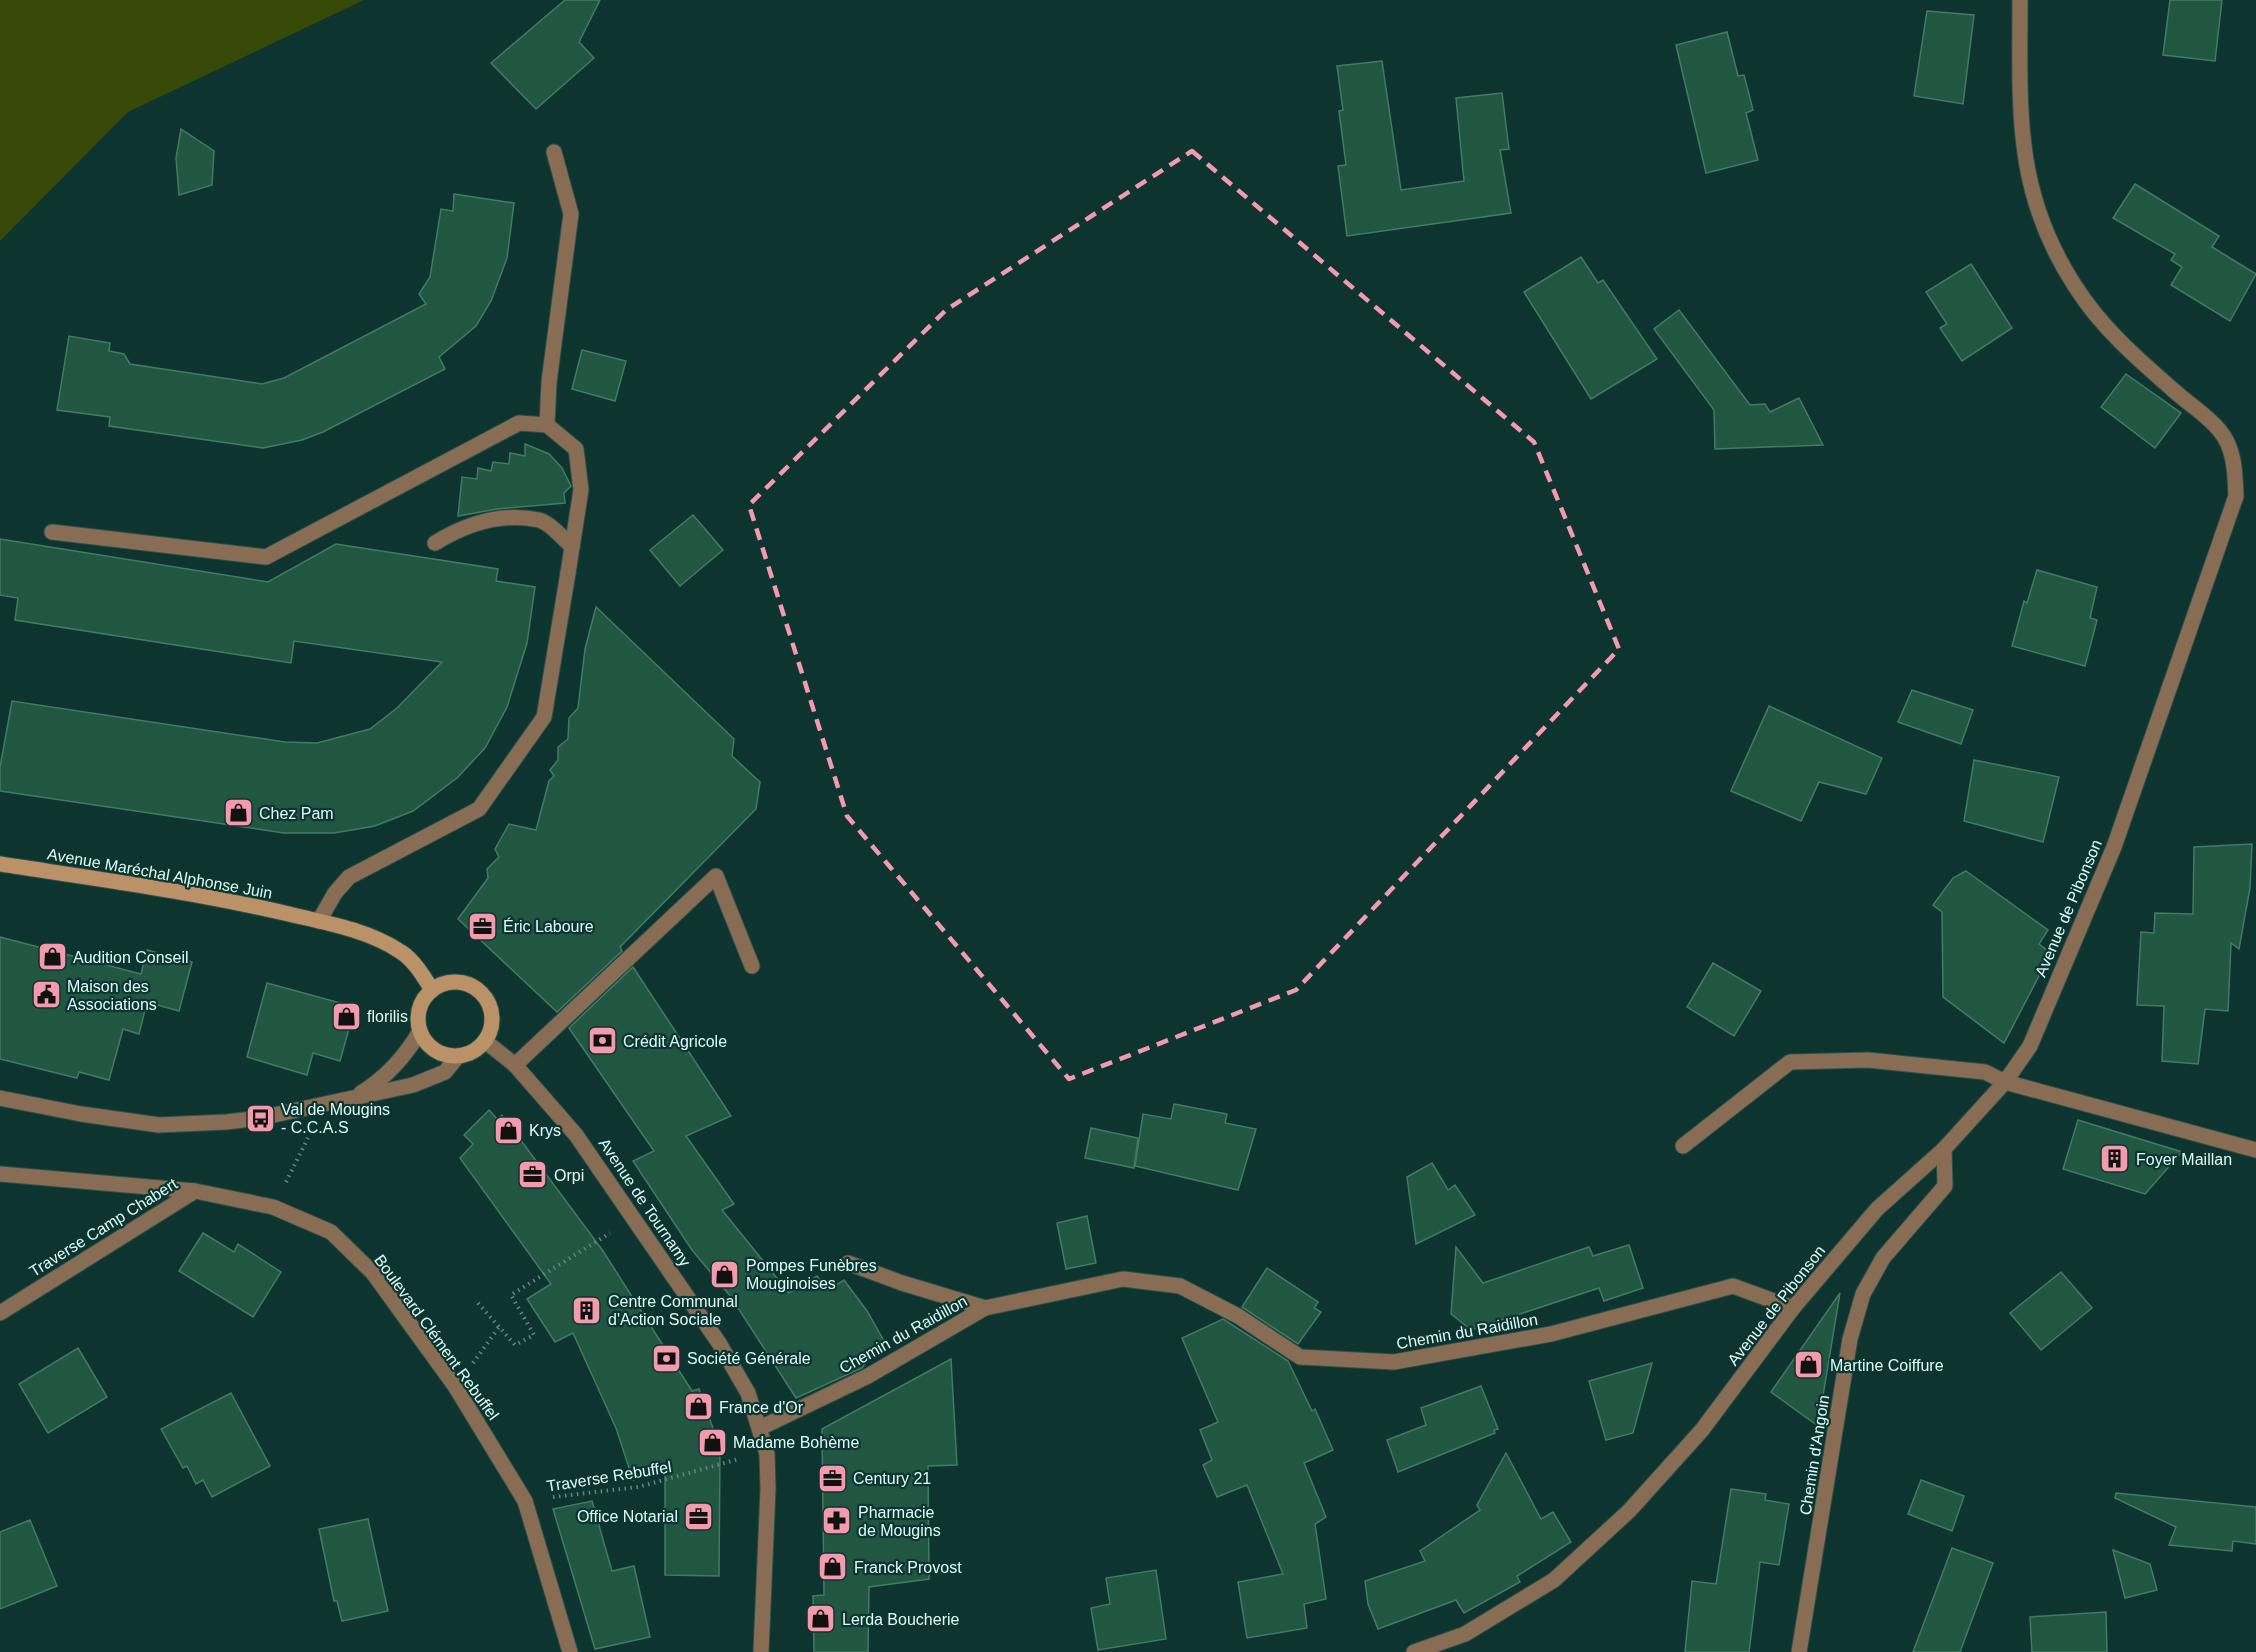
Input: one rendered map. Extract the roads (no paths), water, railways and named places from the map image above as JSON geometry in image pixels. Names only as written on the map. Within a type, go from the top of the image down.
[{"type":"main road","name":"Avenue Maréchal Alphonse Juin","points":[[0,864],[230,900],[319,921],[371,937],[402,952],[422,973],[432,990]]},
{"type":"main road","points":[[454,982],[465,983],[485,997],[492,1018],[485,1041],[478,1048],[458,1056],[435,1050],[426,1042],[420,1031],[420,1009],[432,990],[454,982]]},
{"type":"street","name":"Avenue de Pibonson","points":[[1414,1652],[1475,1628],[1554,1580],[1629,1511],[1702,1430],[1792,1308],[1877,1209],[1944,1149],[2005,1082],[2030,1046],[2114,847],[2236,496],[2234,462],[2221,431],[2120,344],[2075,287],[2048,236],[2029,185],[2020,126],[2020,0]]},
{"type":"street","points":[[547,425],[549,382],[571,214],[554,152]]},
{"type":"street","points":[[52,532],[266,557],[519,423],[547,425],[576,449],[581,490],[544,717],[479,809],[350,878],[335,893],[319,921]]},
{"type":"street","points":[[435,543],[457,529],[490,519],[541,520],[572,547]]},
{"type":"street","points":[[515,1065],[716,876],[752,966]]},
{"type":"street","points":[[352,1098],[391,1071],[409,1051],[420,1031]]},
{"type":"street","name":"Avenue de Tournamy","points":[[485,1041],[515,1065],[576,1135],[720,1343],[748,1393],[766,1454],[768,1489],[761,1652]]},
{"type":"street","points":[[0,1098],[81,1114],[159,1125],[260,1118],[413,1085],[445,1072],[458,1056]]},
{"type":"street","points":[[1683,1146],[1790,1062],[1868,1060],[1985,1072],[2005,1082],[2256,1150]]},
{"type":"street","name":"Chemin d'Angoin","points":[[1799,1652],[1850,1339],[1863,1294],[1883,1258],[1945,1186],[1944,1149]]},
{"type":"street","name":"Boulevard Clément Rebuffel","points":[[0,1174],[195,1191],[273,1207],[331,1232],[373,1273],[455,1386],[525,1501],[570,1652]]},
{"type":"street","name":"Traverse Camp Chabert","points":[[0,1312],[195,1191]]},
{"type":"street","points":[[848,1263],[902,1283],[985,1308]]},
{"type":"street","name":"Chemin du Raidillon","points":[[760,1428],[868,1376],[985,1308],[1123,1279],[1180,1286],[1238,1316],[1300,1358],[1394,1362],[1551,1334],[1732,1286],[1792,1308]]},
{"type":"place","name":"Chez Pam","points":[[238,813]]},
{"type":"place","name":"Éric Laboure","points":[[482,926]]},
{"type":"place","name":"Audition Conseil","points":[[52,957]]},
{"type":"place","name":"Maison des Associations","points":[[46,995]]},
{"type":"place","name":"florilis","points":[[346,1016]]},
{"type":"place","name":"Crédit Agricole","points":[[602,1041]]},
{"type":"place","name":"Val de Mougins - C.C.A.S","points":[[260,1118]]},
{"type":"place","name":"Krys","points":[[508,1130]]},
{"type":"place","name":"Foyer Maillan","points":[[2115,1159]]},
{"type":"place","name":"Orpi","points":[[533,1175]]},
{"type":"place","name":"Pompes Funèbres Mouginoises","points":[[725,1274]]},
{"type":"place","name":"Centre Communal d'Action Sociale","points":[[587,1310]]},
{"type":"place","name":"Société Générale","points":[[666,1358]]},
{"type":"place","name":"Martine Coiffure","points":[[1809,1365]]},
{"type":"place","name":"France d'Or","points":[[698,1407]]},
{"type":"place","name":"Madame Bohème","points":[[712,1442]]},
{"type":"place","name":"Century 21","points":[[832,1478]]},
{"type":"place","name":"Office Notarial","points":[[699,1516]]},
{"type":"place","name":"Pharmacie de Mougins","points":[[837,1521]]},
{"type":"place","name":"Franck Provost","points":[[833,1567]]},
{"type":"place","name":"Lerda Boucherie","points":[[821,1619]]}]
